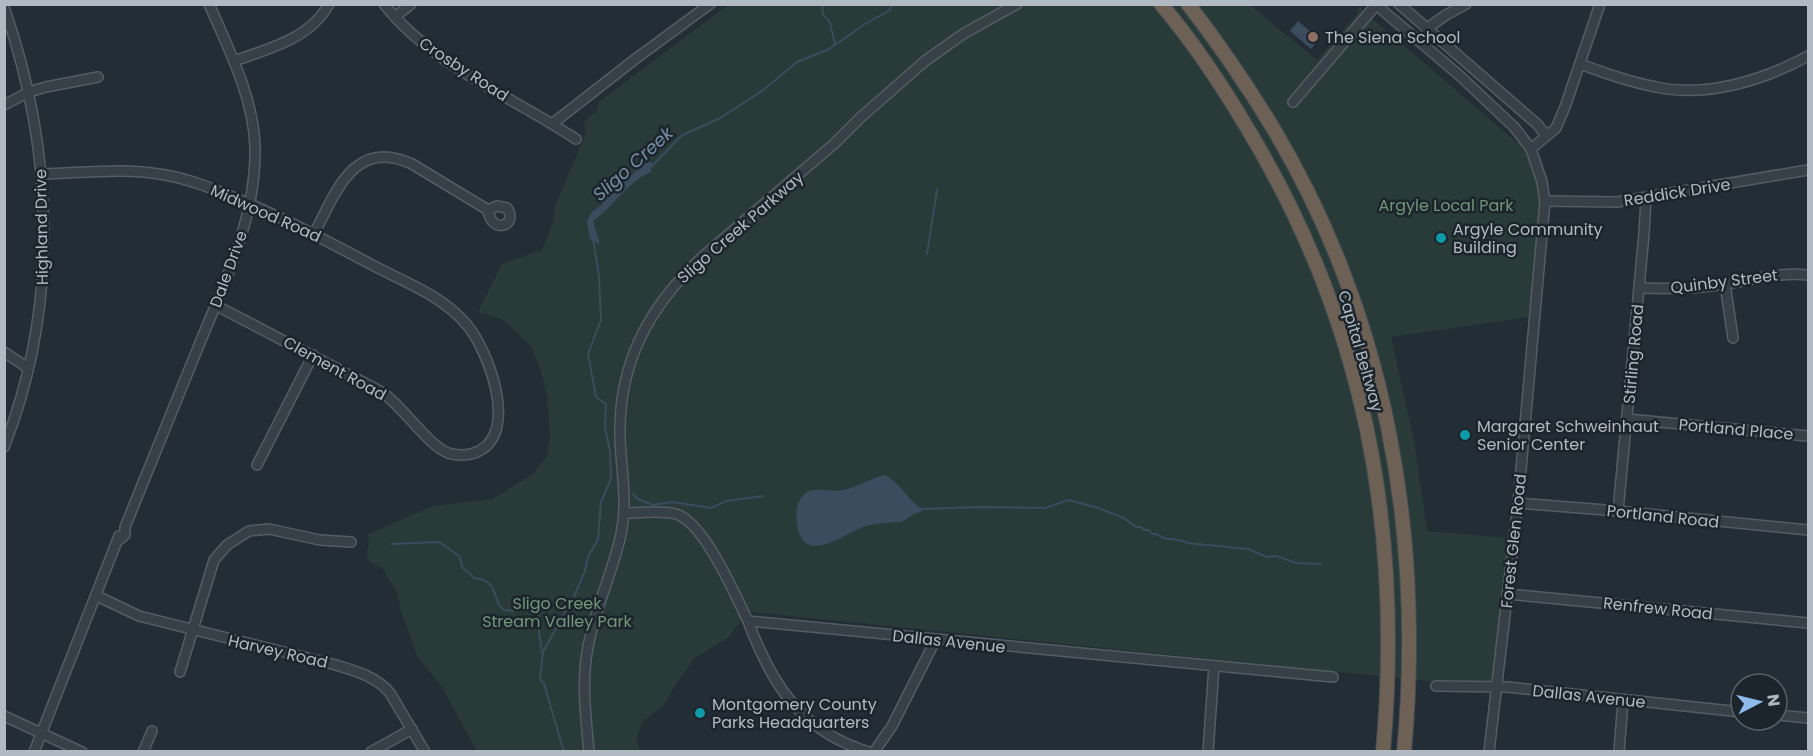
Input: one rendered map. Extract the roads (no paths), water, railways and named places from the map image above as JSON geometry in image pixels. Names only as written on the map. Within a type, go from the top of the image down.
[{"type":"highway","name":"Capital Beltway","points":[[1161,4],[1226,92],[1276,177],[1316,263],[1344,341],[1366,425],[1382,512],[1389,653],[1383,752]]},
{"type":"highway","name":"Capital Beltway","points":[[1188,4],[1245,82],[1295,168],[1335,254],[1367,344],[1396,465],[1408,562],[1410,655],[1404,752]]},
{"type":"street","name":"Dale Drive","points":[[34,752],[119,540],[124,535],[125,527],[235,255],[249,204],[254,172],[252,121],[242,82],[210,4]]},
{"type":"street","points":[[234,61],[287,42],[313,24],[330,4]]},
{"type":"street","name":"Crosby Road","points":[[384,4],[413,35],[444,59],[576,139]]},
{"type":"street","points":[[396,16],[411,4]]},
{"type":"street","points":[[552,124],[710,4]]},
{"type":"street","name":"Sligo Creek Parkway","points":[[589,752],[585,662],[591,634],[616,553],[624,513],[620,405],[626,376],[639,339],[655,309],[680,278],[701,258],[826,151],[926,61],[963,34],[1017,4]]},
{"type":"street","points":[[1399,4],[1538,125],[1546,136]]},
{"type":"street","points":[[1426,29],[1466,4]]},
{"type":"street","points":[[1531,149],[1556,128],[1600,4]]},
{"type":"street","points":[[1293,102],[1376,5]]},
{"type":"street","name":"Forest Glen Road","points":[[1376,5],[1503,115],[1531,149],[1542,182],[1545,201],[1518,503],[1489,752]]},
{"type":"street","name":"Highland Drive","points":[[4,7],[18,45],[29,92],[43,174],[44,272],[28,368],[4,447]]},
{"type":"street","points":[[1580,64],[1619,78],[1658,88],[1679,89],[1740,83],[1788,67],[1809,56]]},
{"type":"street","points":[[4,105],[29,92],[98,77]]},
{"type":"street","points":[[314,234],[337,192],[357,164],[384,156],[412,164],[488,210]]},
{"type":"street","name":"Reddick Drive","points":[[1545,201],[1617,202],[1809,170]]},
{"type":"street","name":"Midwood Road","points":[[43,174],[127,171],[163,174],[205,186],[314,234],[429,295],[447,306],[467,325]]},
{"type":"street","name":"Stirling Road","points":[[1618,511],[1646,198]]},
{"type":"street","name":"Quinby Street","points":[[1639,288],[1687,288],[1725,284],[1772,274],[1809,274]]},
{"type":"street","points":[[1725,284],[1733,338]]},
{"type":"street","name":"Clement Road","points":[[215,305],[382,392],[394,401],[439,448],[450,454],[465,455],[485,447],[495,434],[498,420],[494,378],[484,351],[467,325]]},
{"type":"street","points":[[4,352],[28,368]]},
{"type":"street","points":[[256,465],[312,355]]},
{"type":"street","name":"Portland Place","points":[[1627,419],[1809,436]]},
{"type":"street","name":"Portland Road","points":[[1518,503],[1809,530]]},
{"type":"street","points":[[624,513],[677,514],[691,523],[700,533],[720,567],[748,621],[757,645],[794,706],[826,734],[840,742],[872,752],[892,726],[936,639]]},
{"type":"street","points":[[180,672],[214,560],[227,545],[249,531],[269,529],[320,540],[351,542]]},
{"type":"street","name":"Renfrew Road","points":[[1507,594],[1809,623]]},
{"type":"street","name":"Harvey Road","points":[[97,596],[139,616],[336,665],[363,674],[387,689],[425,752]]},
{"type":"street","name":"Dallas Avenue","points":[[748,621],[1333,677]]},
{"type":"street","points":[[1208,752],[1214,666]]},
{"type":"street","name":"Dallas Avenue","points":[[1436,686],[1507,687],[1729,711]]},
{"type":"street","points":[[1619,752],[1623,700]]},
{"type":"street","points":[[4,716],[82,752]]},
{"type":"street","points":[[1789,716],[1809,718]]},
{"type":"street","points":[[371,752],[412,729]]},
{"type":"street","points":[[143,752],[152,731]]},
{"type":"water","points":[[1298,21],[1319,39],[1311,49],[1290,31]]},
{"type":"water","points":[[652,161],[651,172],[635,181],[593,221],[600,244],[590,239],[587,221],[592,212],[603,204],[601,201],[613,191],[608,180],[611,178],[620,185],[644,164]]},
{"type":"water","points":[[885,475],[891,478],[922,509],[921,512],[900,522],[860,528],[825,544],[813,546],[803,541],[798,530],[797,518],[798,505],[803,495],[815,490],[848,489]]},
{"type":"waterway","points":[[822,4],[823,14],[830,23],[835,44]]},
{"type":"waterway","name":"Sligo Creek","points":[[651,167],[681,136],[720,118],[762,91],[797,62],[829,49],[890,10],[892,4]]},
{"type":"waterway","points":[[927,254],[937,190]]},
{"type":"waterway","name":"Sligo Creek","points":[[564,752],[544,684],[540,679],[543,652],[575,594],[585,571],[588,557],[598,539],[601,502],[611,479],[610,451],[605,428],[606,404],[596,397],[588,354],[601,320],[599,276],[593,238]]},
{"type":"waterway","points":[[633,494],[638,499],[653,505],[672,502],[711,508],[726,501],[763,496]]},
{"type":"waterway","points":[[922,509],[1045,508],[1069,500],[1124,518],[1136,527],[1149,530],[1152,534],[1164,538],[1187,543],[1248,549],[1267,557],[1276,556],[1296,563],[1321,564]]},
{"type":"waterway","points":[[392,544],[439,542],[459,556],[463,568],[474,578],[484,580],[492,586],[499,605],[504,610],[513,611],[524,604],[535,608],[539,616],[542,652]]},
{"type":"place","name":"The Siena School","points":[[1313,37]]},
{"type":"place","name":"Argyle Community Building","points":[[1441,238]]},
{"type":"place","name":"Margaret Schweinhaut Senior Center","points":[[1465,435]]},
{"type":"place","name":"Montgomery County Parks Headquarters","points":[[700,713]]},
{"type":"park label","name":"Argyle Local Park","points":[[1446,205]]},
{"type":"park label","name":"Sligo Creek Stream Valley Park","points":[[557,612]]}]
